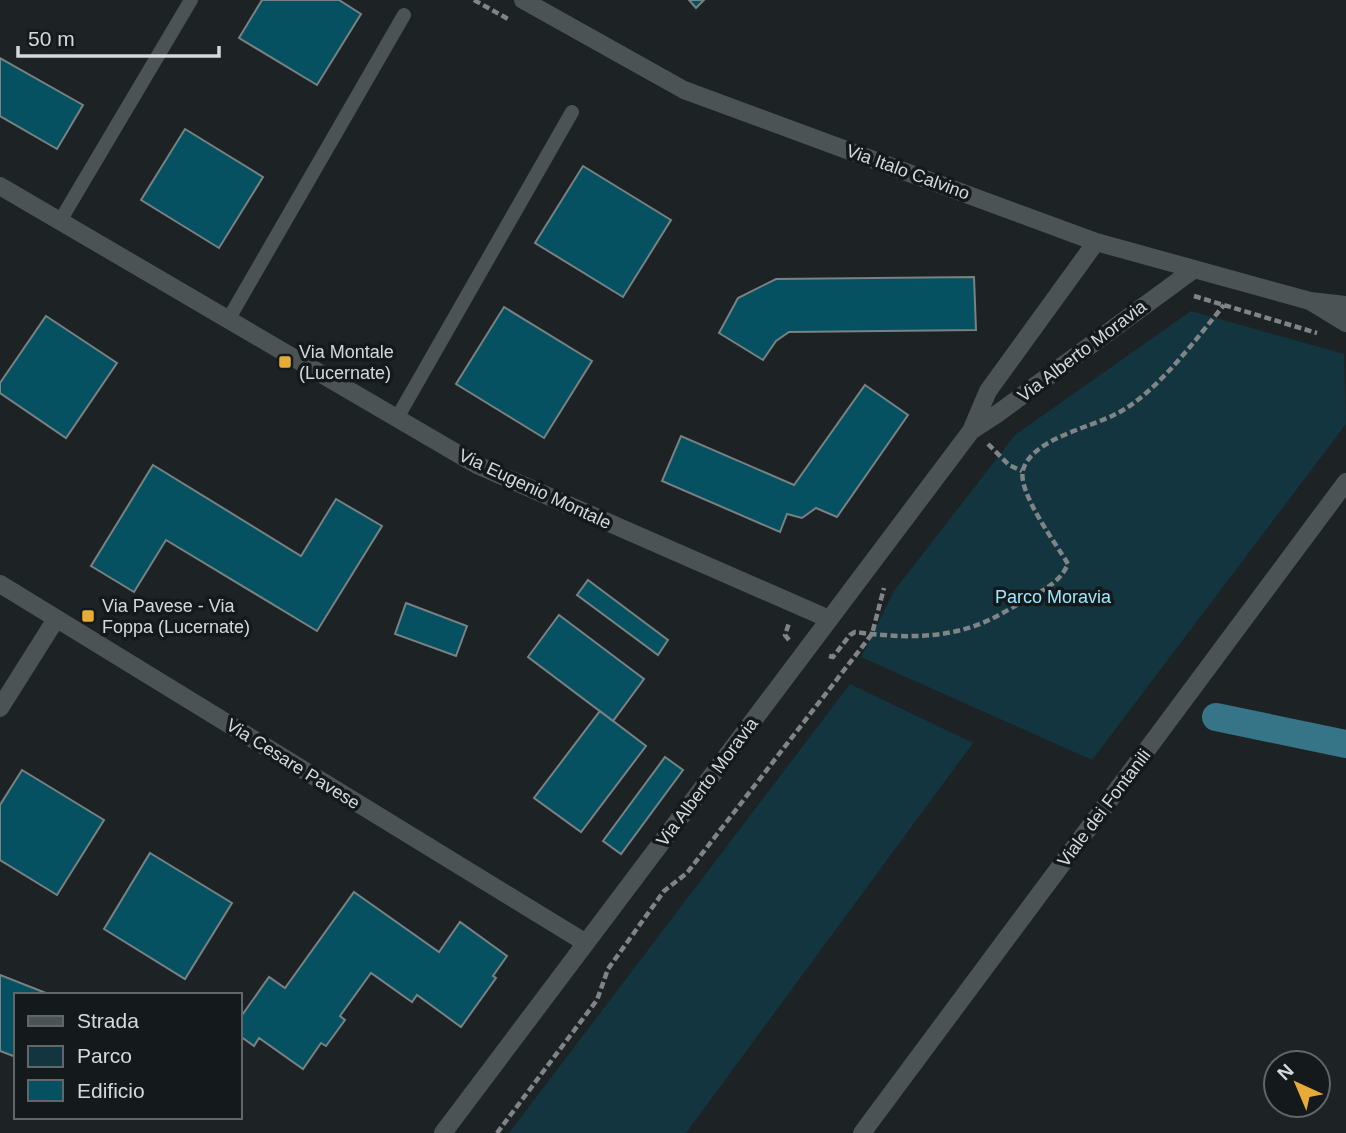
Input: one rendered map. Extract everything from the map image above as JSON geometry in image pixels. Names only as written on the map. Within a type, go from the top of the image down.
[{"type":"street","name":"Via Italo Calvino","points":[[523,0],[684,90],[1096,242],[1310,301]]},
{"type":"street","name":"Via Eugenio Montale","points":[[0,186],[477,465],[829,619]]},
{"type":"street","name":"Via Alberto Moravia","points":[[443,1133],[971,431],[988,391],[1096,242]]},
{"type":"street","name":"Via Alberto Moravia","points":[[971,431],[1193,270]]},
{"type":"street","points":[[1310,301],[1346,305]]},
{"type":"street","points":[[1310,301],[1346,324]]},
{"type":"street","name":"Viale dei Fontanili","points":[[862,1133],[1346,482]]},
{"type":"street","name":"Via Cesare Pavese","points":[[0,584],[586,943]]},
{"type":"street","points":[[0,708],[56,619]]},
{"type":"lane","points":[[60,222],[191,0]]},
{"type":"lane","points":[[228,320],[404,15]]},
{"type":"lane","points":[[397,418],[572,112]]},
{"type":"path","points":[[1188,300],[1198,297]]},
{"type":"path","points":[[795,604],[785,635],[787,639],[833,657],[855,632],[914,637],[953,632],[988,621],[1051,585],[1064,573],[1068,564],[1025,491],[1022,471],[1032,453],[1045,443],[1119,413],[1146,393],[1189,348],[1224,305]]},
{"type":"path","points":[[971,431],[1009,465],[1022,471]]},
{"type":"path","points":[[982,457],[995,439]]},
{"type":"path","points":[[498,1133],[597,1000],[608,969],[664,891],[687,873],[872,634],[882,591],[890,580]]},
{"type":"green space","name":"Parco Moravia","points":[[1191,311],[1344,354],[1346,424],[1092,760],[861,657],[894,591],[1015,435]]},
{"type":"green space","points":[[850,684],[973,743],[686,1133],[509,1133]]},
{"type":"building","points":[[262,0],[339,0],[361,14],[317,85],[239,38]]},
{"type":"building","points":[[689,0],[704,0],[696,8]]},
{"type":"building","points":[[0,58],[83,105],[57,149],[0,116]]},
{"type":"building","points":[[185,129],[263,177],[219,248],[141,200]]},
{"type":"building","points":[[583,166],[671,220],[623,297],[535,243]]},
{"type":"building","points":[[974,277],[976,330],[789,332],[776,341],[763,360],[719,333],[738,298],[776,279]]},
{"type":"building","points":[[504,307],[592,361],[544,438],[456,384]]},
{"type":"building","points":[[46,316],[117,363],[66,438],[0,393],[0,383]]},
{"type":"building","points":[[865,385],[908,415],[837,517],[816,508],[802,518],[787,514],[780,532],[662,481],[681,436],[794,485]]},
{"type":"building","points":[[153,465],[301,556],[336,499],[382,526],[317,631],[166,540],[134,592],[91,566]]},
{"type":"building","points":[[588,580],[668,640],[658,655],[577,595]]},
{"type":"building","points":[[406,603],[467,626],[456,656],[395,634]]},
{"type":"building","points":[[559,615],[644,679],[613,721],[528,657]]},
{"type":"building","points":[[600,711],[646,746],[581,832],[534,798]]},
{"type":"building","points":[[665,757],[683,770],[621,854],[603,841]]},
{"type":"building","points":[[22,770],[104,820],[57,895],[0,860],[0,805]]},
{"type":"building","points":[[150,853],[232,903],[185,979],[104,929]]},
{"type":"building","points":[[354,892],[439,952],[460,922],[507,956],[493,976],[496,978],[461,1027],[417,995],[412,1002],[371,973],[340,1016],[345,1020],[326,1046],[321,1043],[303,1069],[259,1038],[254,1046],[242,1037],[242,1015],[269,977],[285,988]]},
{"type":"building","points":[[0,975],[46,993],[14,993],[14,1056],[0,1051]]},
{"type":"waterway","points":[[1216,717],[1346,744]]},
{"type":"place","name":"Via Montale (Lucernate)","points":[[285,362]]},
{"type":"place","name":"Via Pavese - Via Foppa (Lucernate)","points":[[88,616]]}]
